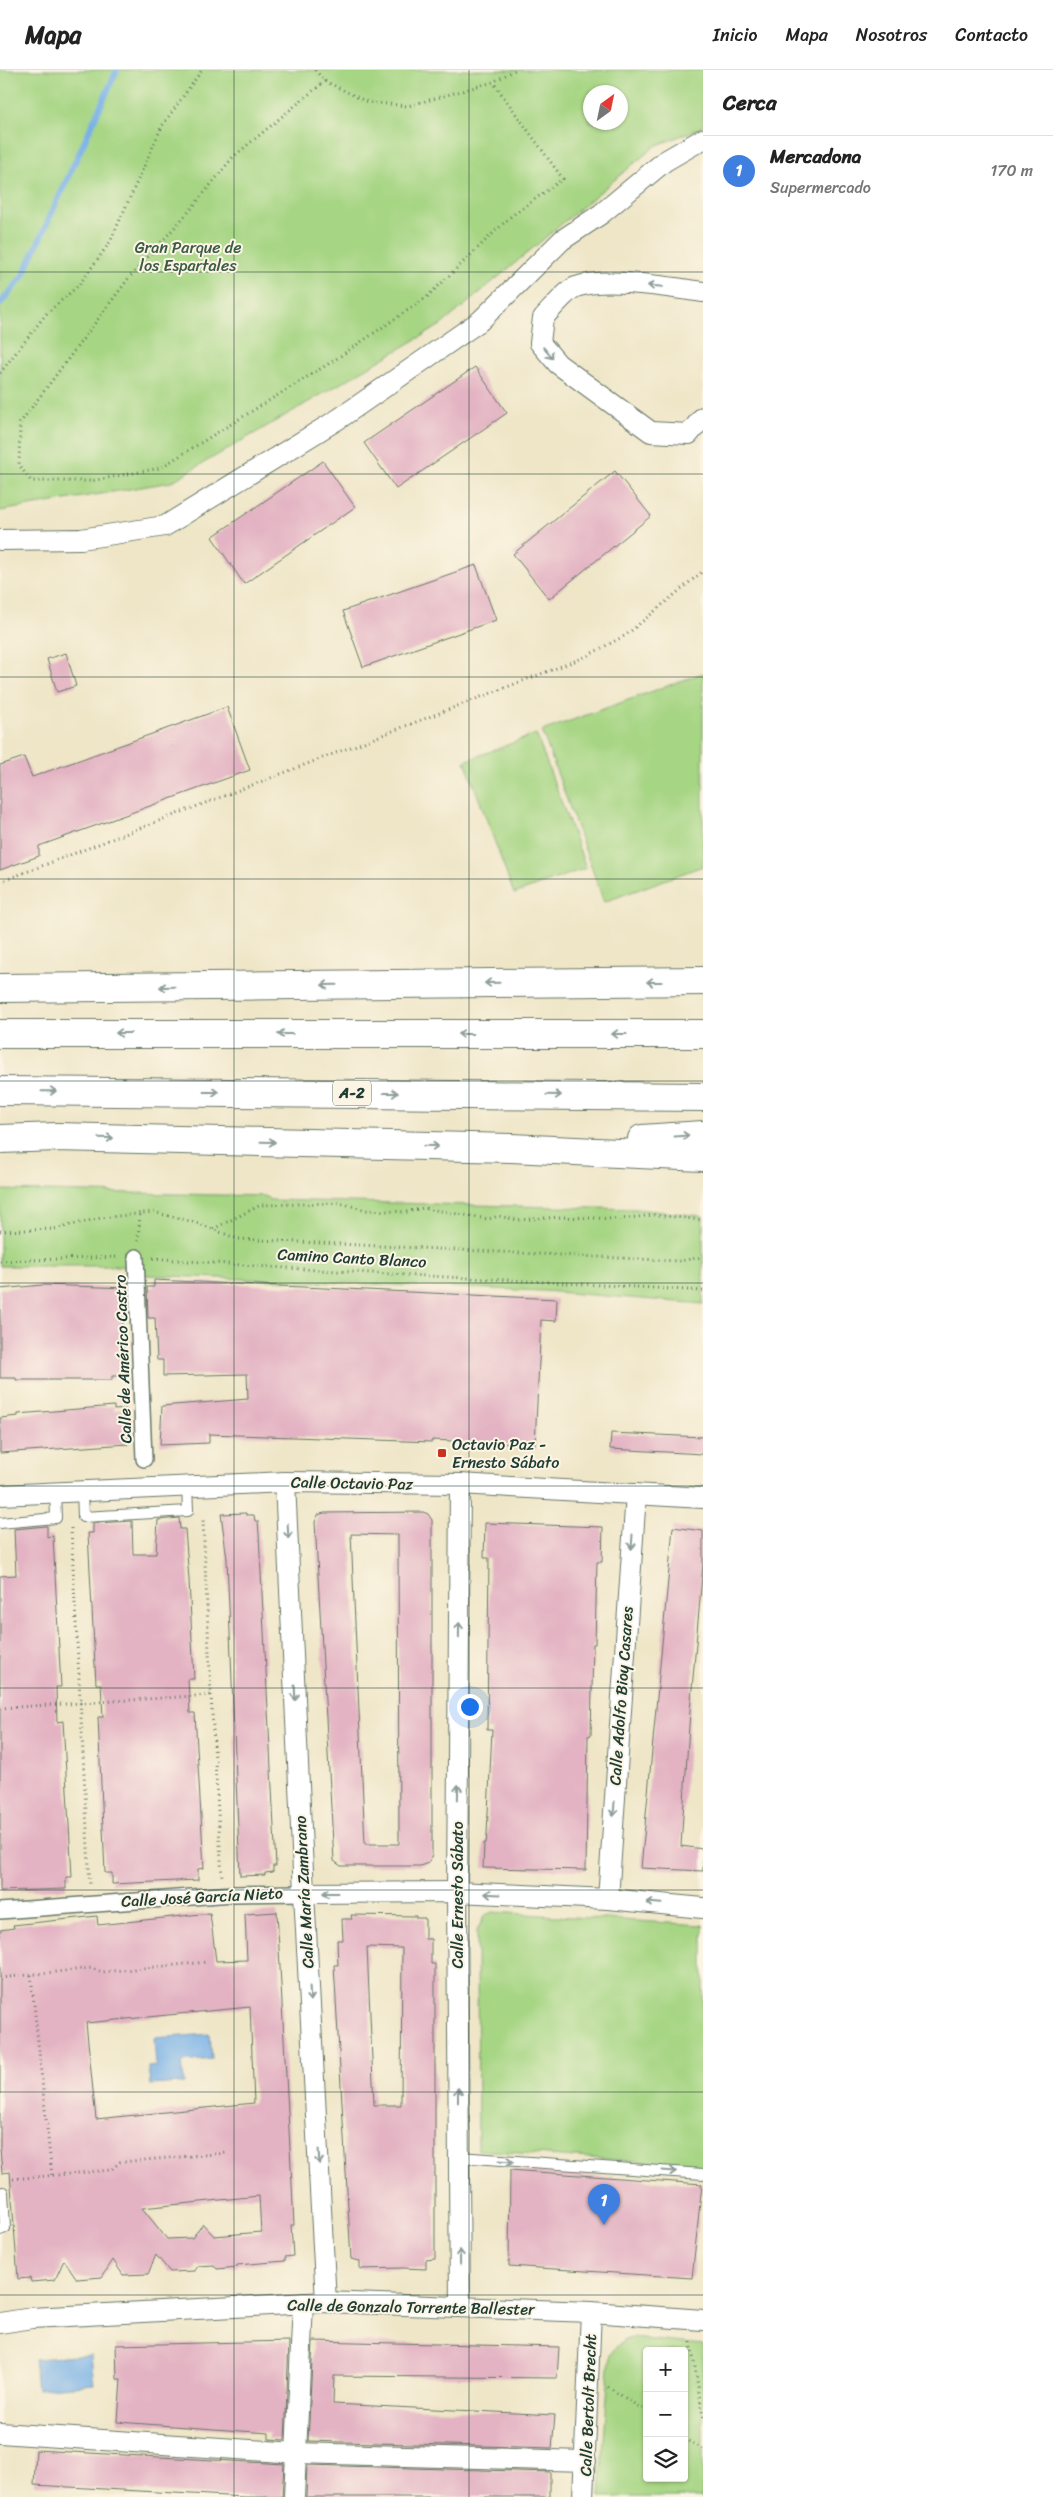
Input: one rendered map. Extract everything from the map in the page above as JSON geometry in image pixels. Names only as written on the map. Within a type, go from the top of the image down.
[{"type":"highway","points":[[0,986],[703,981]]},
{"type":"highway","points":[[0,1034],[703,1034]]},
{"type":"highway","name":"A-2","points":[[0,1091],[703,1097]]},
{"type":"highway","points":[[511,1148],[703,1135]]},
{"type":"highway","points":[[0,1139],[57,1137],[511,1148],[703,1157]]},
{"type":"street","points":[[0,540],[81,538],[165,526],[340,418],[480,321],[562,240],[601,214],[665,161],[703,139]]},
{"type":"street","points":[[703,292],[654,286],[601,283],[575,287],[542,318],[540,344],[558,364],[651,432],[689,434],[703,417]]},
{"type":"street","name":"Calle de Américo Castro","points":[[136,1257],[144,1460]]},
{"type":"street","name":"Calle Octavio Paz","points":[[0,1495],[286,1482],[460,1484],[703,1498]]},
{"type":"street","name":"Calle María Zambrano","points":[[286,1482],[304,1893],[326,2302]]},
{"type":"street","name":"Calle Ernesto Sábato","points":[[460,1484],[457,1892],[460,2306]]},
{"type":"street","name":"Calle Adolfo Bioy Casares","points":[[608,1899],[636,1494]]},
{"type":"street","name":"Calle José García Nieto","points":[[0,1911],[222,1894],[457,1892],[608,1899],[703,1908]]},
{"type":"street","points":[[294,2497],[302,2302]]},
{"type":"street","name":"Calle de Gonzalo Torrente Ballester","points":[[0,2323],[32,2318],[302,2302],[460,2306],[592,2312],[703,2320]]},
{"type":"street","name":"Calle Bertolt Brecht","points":[[583,2497],[592,2312]]},
{"type":"street","points":[[0,2433],[296,2453],[586,2461]]},
{"type":"lane","points":[[82,1490],[83,1517],[188,1511],[187,1485]]},
{"type":"lane","points":[[0,1523],[56,1518],[55,1492]]},
{"type":"lane","points":[[458,2157],[703,2174]]},
{"type":"lane","points":[[0,2230],[5,2228],[3,2192]]},
{"type":"path","points":[[0,373],[47,313],[79,285],[110,242],[162,126],[202,70]]},
{"type":"path","points":[[315,70],[325,81],[367,102],[408,106],[493,82],[514,70]]},
{"type":"path","points":[[325,81],[232,156],[192,208],[128,278],[20,423],[19,464],[30,481],[91,481],[160,468],[325,366],[427,297],[510,217],[564,179],[493,82]]},
{"type":"path","points":[[0,882],[585,657],[626,635],[703,571]]},
{"type":"path","points":[[212,1229],[261,1205],[340,1203],[367,1210],[406,1212],[423,1208],[488,1218],[499,1216],[517,1220],[561,1217],[620,1219],[654,1215],[703,1220]]},
{"type":"path","points":[[0,1231],[54,1229],[101,1218],[153,1212],[194,1222],[238,1239],[679,1261],[703,1257]]},
{"type":"path","points":[[136,1257],[140,1214]]},
{"type":"path","name":"Camino Canto Blanco","points":[[0,1260],[136,1257],[238,1265],[540,1280],[703,1291]]},
{"type":"path","points":[[203,1516],[222,1894]]},
{"type":"path","points":[[70,1521],[90,1886]]},
{"type":"path","points":[[0,1708],[211,1696]]},
{"type":"path","points":[[0,1978],[92,1968],[102,1972],[208,1962]]},
{"type":"path","points":[[31,1975],[52,2176]]},
{"type":"path","points":[[20,2179],[111,2170],[120,2162],[228,2153]]},
{"type":"path","points":[[692,2342],[703,2418]]},
{"type":"path","points":[[605,2385],[643,2409]]},
{"type":"path","points":[[688,2440],[703,2449]]},
{"type":"green space","name":"Gran Parque de los Espartales","points":[[0,70],[703,70],[703,127],[655,146],[441,325],[171,482],[0,511]]},
{"type":"green space","points":[[703,673],[703,866],[604,902],[542,731]]},
{"type":"green space","points":[[536,734],[586,868],[514,894],[465,761]]},
{"type":"green space","points":[[0,1190],[265,1196],[270,1200],[637,1209],[703,1216],[703,1304],[544,1291],[146,1275],[127,1266],[0,1266]]},
{"type":"green space","points":[[492,1912],[703,1925],[703,2166],[478,2150],[477,1931],[484,1916]]},
{"type":"green space","points":[[632,2338],[703,2345],[703,2497],[600,2497],[610,2354],[623,2340]]},
{"type":"water","points":[[210,2034],[212,2059],[182,2062],[184,2083],[150,2085],[148,2067],[156,2066],[154,2038]]},
{"type":"water","points":[[91,2355],[94,2384],[37,2389],[34,2359]]},
{"type":"building","points":[[475,367],[507,413],[396,489],[364,443]]},
{"type":"building","points":[[323,461],[355,507],[244,584],[212,537]]},
{"type":"building","points":[[615,471],[651,516],[549,599],[513,554]]},
{"type":"building","points":[[476,565],[496,620],[363,667],[343,611]]},
{"type":"building","points":[[66,653],[76,686],[57,692],[47,659]]},
{"type":"building","points":[[227,707],[250,770],[39,846],[39,856],[0,870],[0,765],[24,757],[32,777]]},
{"type":"building","points":[[154,1280],[557,1299],[556,1321],[541,1320],[535,1445],[432,1440],[432,1442],[209,1434],[209,1443],[160,1445],[162,1406],[248,1399],[247,1374],[163,1376],[163,1360],[157,1360],[155,1318],[148,1318],[147,1287],[154,1287]]},
{"type":"building","points":[[42,1285],[128,1288],[129,1318],[123,1318],[123,1376],[112,1376],[112,1380],[16,1380],[16,1378],[0,1378],[0,1289]]},
{"type":"building","points":[[114,1406],[114,1410],[126,1409],[128,1444],[0,1453],[0,1418],[18,1416],[18,1414]]},
{"type":"building","points":[[611,1433],[703,1437],[703,1454],[610,1449]]},
{"type":"building","points":[[423,1512],[428,1514],[432,1520],[432,1856],[428,1863],[420,1866],[341,1866],[334,1861],[315,1522],[318,1515],[324,1513]],"holes":[[[351,1534],[398,1535],[399,1844],[365,1844]]]},
{"type":"building","points":[[246,1513],[246,1515],[254,1515],[255,1521],[258,1521],[276,1866],[273,1866],[273,1872],[265,1873],[265,1875],[240,1876],[227,1559],[221,1514]]},
{"type":"building","points":[[179,1518],[180,1529],[185,1529],[189,1580],[194,1679],[188,1679],[190,1713],[195,1713],[204,1868],[198,1869],[198,1880],[112,1884],[112,1873],[105,1873],[98,1717],[103,1717],[101,1684],[96,1684],[88,1533],[93,1533],[93,1523],[132,1521],[133,1554],[156,1554],[158,1520]]},
{"type":"building","points":[[485,1523],[603,1527],[602,1562],[597,1562],[591,1735],[588,1736],[586,1870],[483,1868],[484,1843],[486,1843],[487,1834],[492,1730],[487,1730],[489,1558],[484,1558]]},
{"type":"building","points":[[47,1526],[47,1537],[53,1536],[61,1687],[56,1687],[57,1722],[63,1721],[72,1877],[66,1877],[66,1889],[0,1891],[0,1576],[16,1575],[14,1529]]},
{"type":"building","points":[[673,1527],[703,1531],[703,1565],[690,1711],[681,1846],[703,1849],[703,1871],[641,1868]]},
{"type":"building","points":[[277,1912],[294,2225],[291,2225],[293,2256],[285,2257],[285,2261],[237,2265],[237,2267],[217,2269],[214,2265],[197,2266],[194,2271],[170,2272],[156,2255],[148,2274],[123,2275],[113,2260],[102,2277],[77,2279],[64,2260],[55,2280],[31,2282],[30,2278],[18,2279],[10,2172],[2,2173],[0,2148],[0,1930],[14,1928],[13,1925],[97,1916],[98,1925],[210,1913],[216,1961],[247,1960],[245,1914]],"holes":[[[250,2007],[254,2103],[96,2119],[86,2023]],[[259,2196],[261,2232],[214,2236],[203,2224],[192,2238],[167,2239],[142,2208]]]},
{"type":"building","points":[[351,1915],[416,1916],[416,1918],[425,1918],[425,1939],[431,1939],[431,1964],[435,1964],[435,2259],[426,2260],[426,2269],[360,2269],[360,2261],[351,2259],[334,1965],[338,1965],[337,1940],[343,1940],[342,1919],[352,1919]],"holes":[[[367,1947],[402,1948],[401,2105],[374,2105]]]},
{"type":"building","points":[[510,2170],[702,2184],[692,2278],[509,2266]]},
{"type":"building","points":[[289,2341],[285,2440],[269,2439],[269,2433],[118,2422],[121,2379],[117,2379],[116,2345]]},
{"type":"building","points":[[313,2341],[559,2347],[557,2378],[334,2376],[333,2404],[555,2415],[552,2448],[308,2441]]},
{"type":"building","points":[[36,2450],[284,2464],[282,2497],[244,2497],[34,2485]]},
{"type":"building","points":[[307,2465],[550,2472],[550,2497],[306,2497]]},
{"type":"waterway","points":[[0,304],[23,276],[117,70]]},
{"type":"place","name":"Octavio Paz - Ernesto Sábato","points":[[442,1453]]},
{"type":"place","name":"Mercadona","points":[[604,2225]]}]
